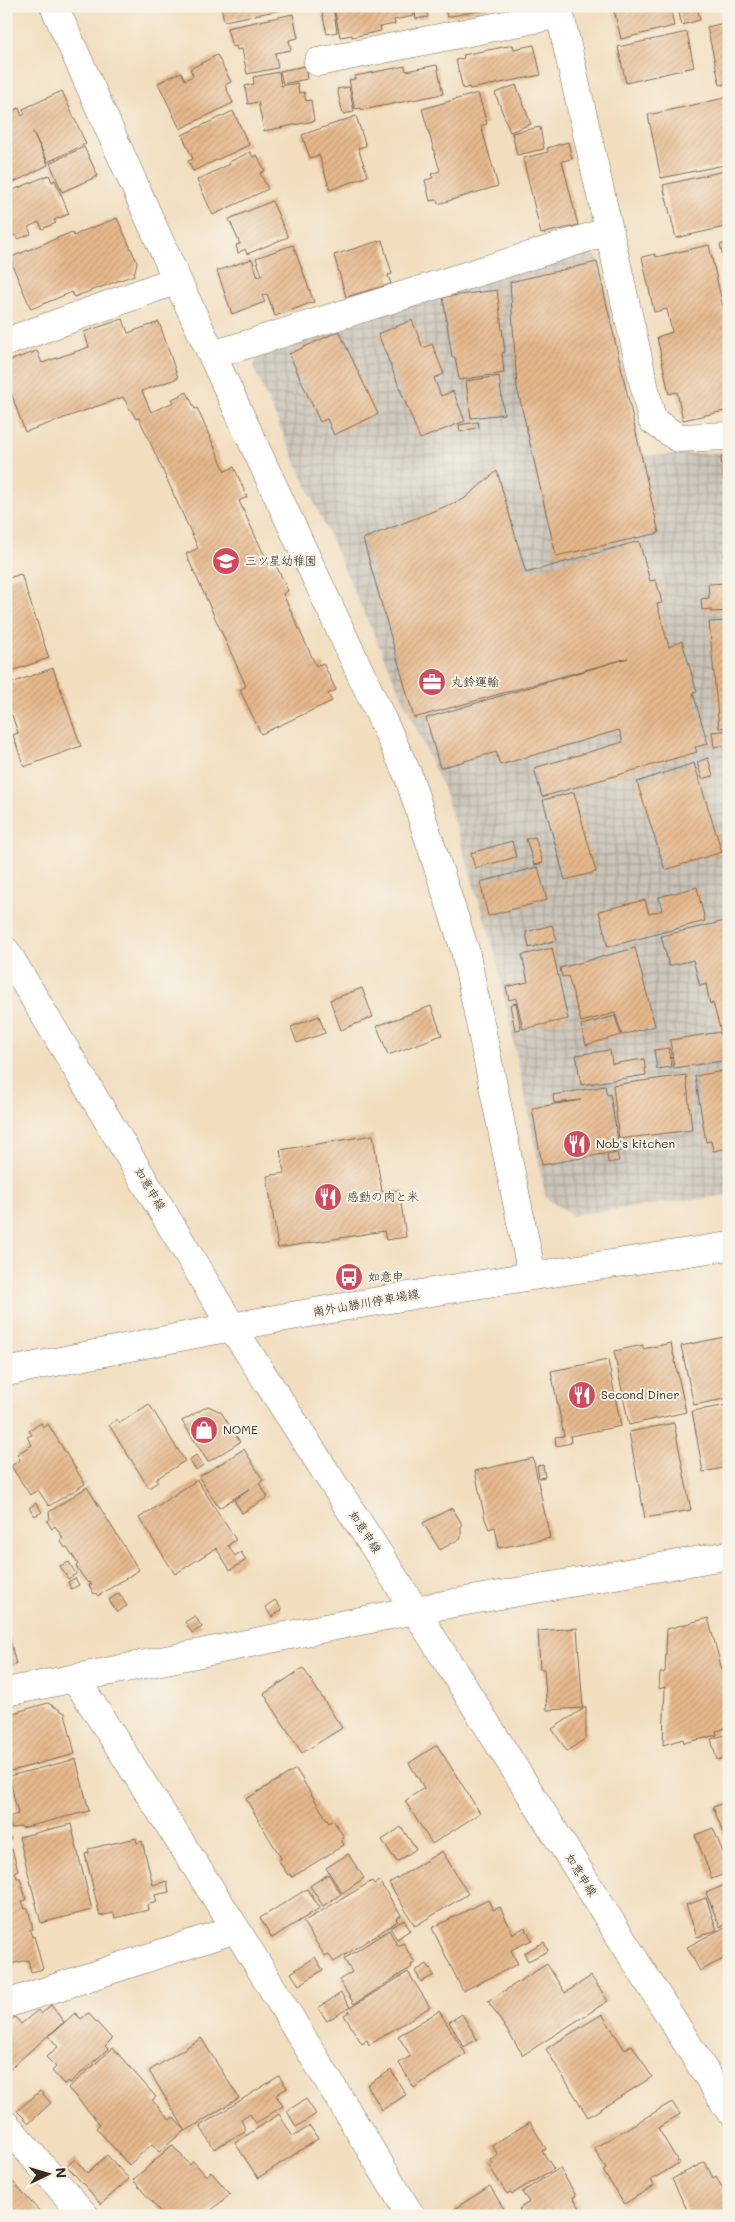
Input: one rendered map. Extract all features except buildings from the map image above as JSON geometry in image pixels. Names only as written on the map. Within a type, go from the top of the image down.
[{"type":"street","points":[[54,6],[177,280],[408,775],[465,950],[532,1275]]},
{"type":"street","points":[[318,62],[559,10],[652,420],[678,438],[729,436]]},
{"type":"street","points":[[213,355],[609,231]]},
{"type":"street","points":[[6,342],[177,280]]},
{"type":"street","name":"如意申線","points":[[6,951],[18,992],[416,1610],[729,2110]]},
{"type":"street","name":"南外山勝川停車場線","points":[[6,1372],[232,1327],[532,1275],[729,1246]]},
{"type":"street","points":[[6,1692],[416,1610],[729,1555]]},
{"type":"street","points":[[75,1678],[236,1929],[411,2216]]},
{"type":"street","points":[[6,2004],[236,1929]]},
{"type":"street","points":[[6,2125],[84,2216]]},
{"type":"shaded area","points":[[583,250],[598,258],[642,456],[729,452],[729,1195],[571,1215],[546,1198],[495,952],[444,790],[253,367],[260,352]]},
{"type":"place","name":"三ツ星幼稚園","points":[[226,561]]},
{"type":"place","name":"丸鈴運輸","points":[[432,682]]},
{"type":"place","name":"Nob's kitchen","points":[[577,1144]]},
{"type":"place","name":"感動の肉と米","points":[[328,1197]]},
{"type":"place","name":"如意申","points":[[349,1277]]},
{"type":"place","name":"Second Diner","points":[[582,1395]]},
{"type":"place","name":"NOME","points":[[204,1430]]}]
